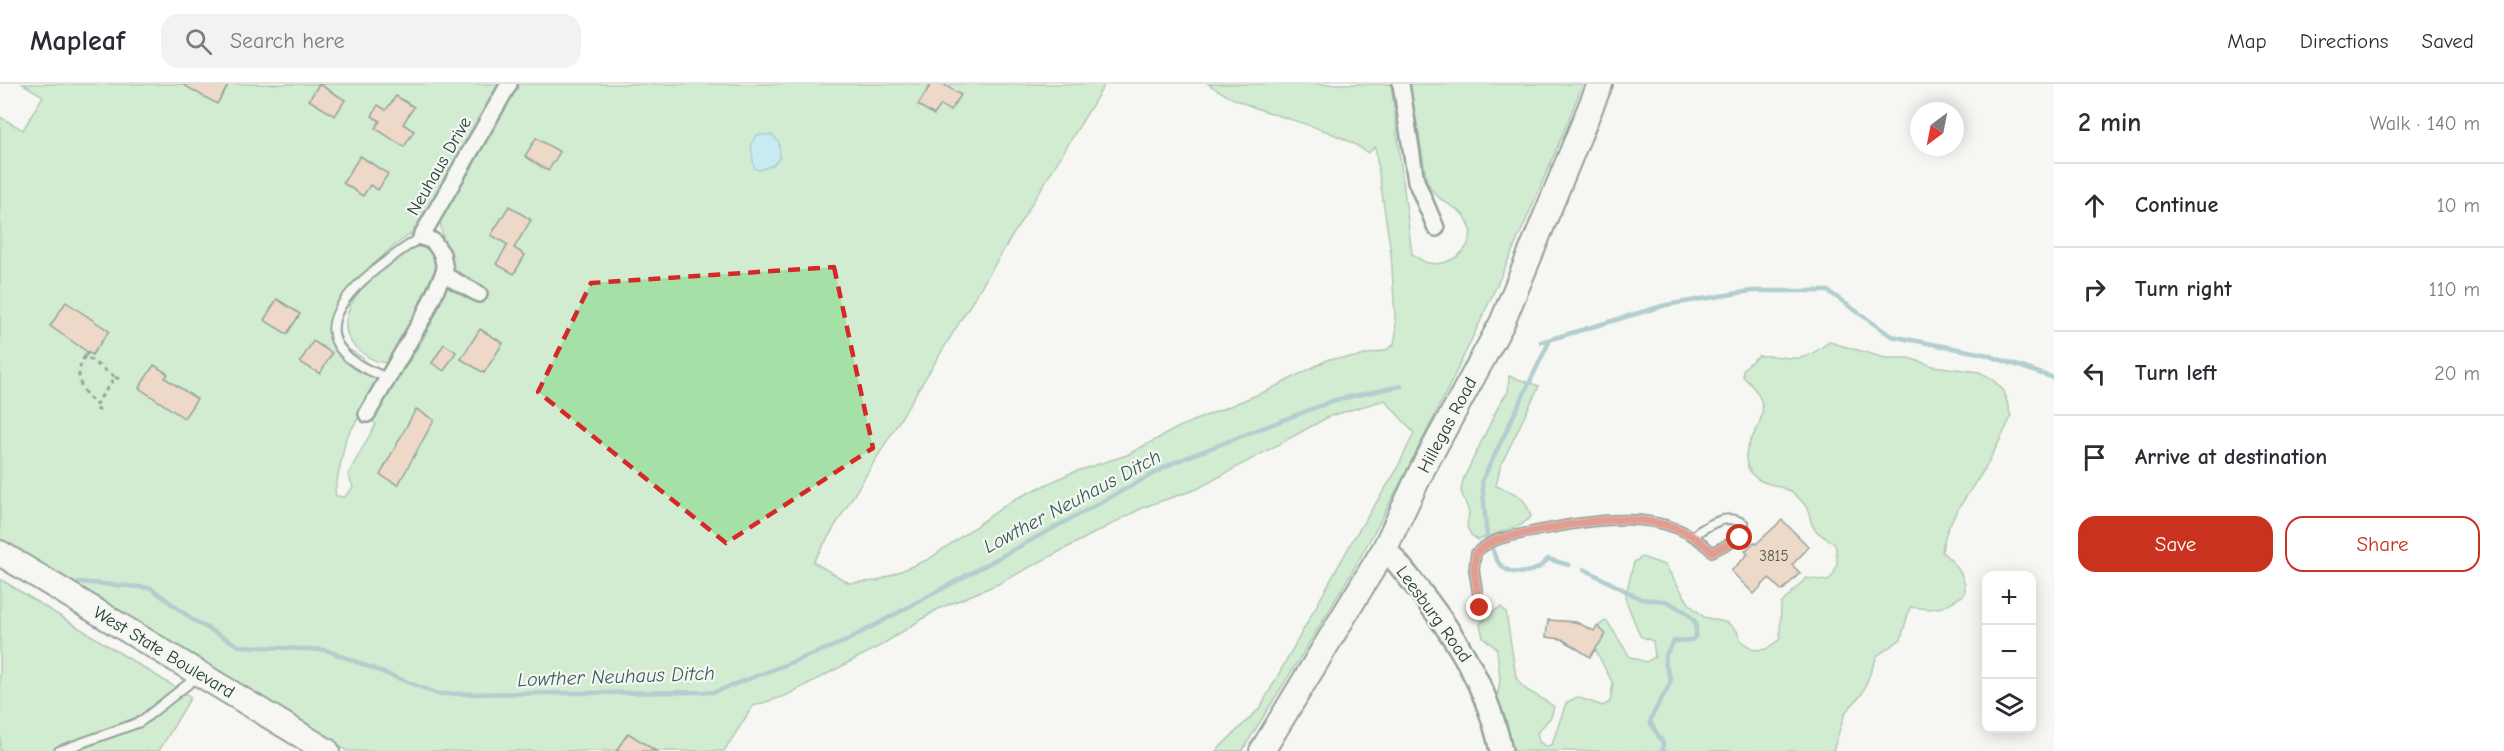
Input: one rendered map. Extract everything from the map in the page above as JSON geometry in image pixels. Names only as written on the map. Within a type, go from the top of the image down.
[{"type":"main road","name":"Hillegas Road","points":[[1263,751],[1385,548],[1423,468],[1502,323],[1600,84]]},
{"type":"main road","name":"Leesburg Road","points":[[1385,548],[1429,601],[1472,666],[1496,723],[1502,751]]},
{"type":"main road","name":"West State Boulevard","points":[[0,553],[327,751]]},
{"type":"street","name":"Neuhaus Drive","points":[[444,275],[442,254],[433,241],[421,237],[509,84]]},
{"type":"street","points":[[1401,84],[1416,181],[1436,228]]},
{"type":"street","points":[[367,414],[444,275],[479,294]]},
{"type":"lane","name":"Neuhaus Drive","points":[[388,378],[365,368],[344,353],[334,338],[337,314],[353,288],[383,263],[421,237]]},
{"type":"lane","points":[[1480,608],[1474,561],[1476,553],[1491,542],[1585,520],[1623,519],[1684,532],[1712,552],[1740,538],[1745,530],[1744,524],[1738,520],[1726,518],[1698,532]]},
{"type":"lane","points":[[59,751],[140,722],[200,674]]},
{"type":"path","points":[[88,352],[79,371],[80,384],[86,395],[97,404]]},
{"type":"path","points":[[85,356],[121,381]]},
{"type":"path","points":[[100,411],[94,407],[115,377]]},
{"type":"highlighted area","points":[[834,267],[873,448],[726,543],[538,392],[591,283]]},
{"type":"green space","points":[[23,84],[502,84],[419,228],[391,248],[361,278],[339,318],[338,330],[342,341],[348,349],[363,358],[370,369],[378,371],[381,382],[346,438],[335,490],[336,496],[345,497],[353,487],[348,474],[376,424],[370,420],[428,330],[444,293],[448,269],[439,213],[515,84],[1105,84],[813,562],[849,583],[877,581],[929,559],[1013,500],[1071,473],[1127,455],[1181,426],[1269,390],[1329,359],[1357,357],[1386,350],[1394,344],[1396,332],[1391,253],[1375,147],[1368,153],[1331,133],[1248,105],[1208,84],[1391,84],[1412,254],[1422,261],[1438,264],[1455,258],[1462,252],[1470,238],[1470,229],[1463,214],[1437,196],[1427,181],[1410,84],[1583,84],[1487,307],[1434,417],[1346,582],[1242,751],[1216,751],[1260,708],[1354,538],[1395,473],[1414,433],[1385,400],[1330,416],[1197,489],[1144,507],[998,584],[938,609],[878,647],[785,696],[753,706],[724,751],[347,751],[0,539],[0,117],[23,130],[43,96]]},
{"type":"green space","points":[[417,247],[426,248],[434,253],[440,277],[389,363],[377,361],[360,351],[349,337],[346,322],[350,306],[373,276],[388,263]]},
{"type":"green space","points":[[1829,342],[1885,358],[1909,358],[1933,366],[1979,372],[1991,378],[2004,391],[2011,417],[1985,468],[1947,530],[1944,541],[1942,552],[1956,565],[1962,576],[1964,595],[1943,607],[1929,609],[1910,607],[1901,639],[1877,656],[1862,694],[1845,713],[1833,751],[1513,751],[1496,706],[1500,680],[1497,649],[1483,637],[1480,624],[1501,607],[1506,612],[1516,677],[1519,683],[1554,707],[1551,717],[1537,733],[1539,742],[1547,747],[1552,744],[1566,703],[1577,697],[1603,706],[1610,702],[1613,684],[1592,643],[1594,633],[1601,624],[1607,621],[1630,657],[1646,662],[1655,657],[1653,641],[1640,636],[1625,598],[1634,562],[1642,557],[1665,565],[1690,605],[1704,617],[1728,623],[1737,631],[1740,640],[1754,650],[1766,649],[1780,639],[1781,604],[1806,578],[1828,581],[1832,577],[1837,564],[1835,544],[1814,528],[1807,508],[1799,498],[1785,489],[1759,480],[1748,467],[1746,456],[1748,446],[1762,415],[1762,404],[1756,391],[1743,377],[1743,369],[1758,356],[1801,358]]},
{"type":"green space","points":[[1509,376],[1539,386],[1500,467],[1496,486],[1519,496],[1526,504],[1531,517],[1521,525],[1478,540],[1471,535],[1467,527],[1469,512],[1461,491],[1463,480],[1500,403],[1508,392]]},
{"type":"green space","points":[[0,579],[191,697],[159,751],[0,751]]},
{"type":"water","points":[[757,135],[772,135],[779,142],[780,157],[773,165],[759,170],[754,168],[751,144]]},
{"type":"building","points":[[182,84],[229,84],[217,104]]},
{"type":"building","points":[[319,84],[345,100],[335,116],[309,100]]},
{"type":"building","points":[[931,84],[943,84],[961,95],[950,111],[941,105],[934,115],[918,105]]},
{"type":"building","points":[[396,96],[414,107],[403,124],[414,131],[404,147],[375,128],[380,121],[372,116],[378,105],[386,110]]},
{"type":"building","points":[[536,138],[560,152],[548,171],[525,156]]},
{"type":"building","points":[[360,156],[388,174],[378,190],[370,185],[363,196],[343,183]]},
{"type":"building","points":[[509,206],[531,220],[514,248],[525,255],[514,274],[496,264],[508,245],[491,235]]},
{"type":"building","points":[[277,299],[300,314],[287,334],[264,320]]},
{"type":"building","points":[[66,302],[109,331],[92,355],[50,326]]},
{"type":"building","points":[[480,329],[503,343],[484,373],[461,359]]},
{"type":"building","points":[[313,341],[332,353],[320,374],[300,362]]},
{"type":"building","points":[[444,344],[456,352],[444,371],[432,363]]},
{"type":"building","points":[[154,365],[168,374],[165,378],[197,399],[184,418],[139,388]]},
{"type":"building","points":[[416,409],[434,420],[398,485],[380,475]]},
{"type":"building","points":[[1782,520],[1809,547],[1792,565],[1800,573],[1782,591],[1769,578],[1754,594],[1731,571],[1748,554],[1745,551],[1754,542],[1756,544]]},
{"type":"building","points":[[1548,620],[1576,622],[1594,631],[1597,626],[1606,634],[1590,657],[1562,639],[1546,637]]},
{"type":"building","points":[[628,733],[656,751],[616,751]]},
{"type":"waterway","name":"Lowther Neuhaus Ditch","points":[[1541,342],[1666,305],[1751,291],[1828,291],[1891,336],[1984,354],[2054,378]]},
{"type":"waterway","points":[[1487,537],[1482,481],[1550,340]]},
{"type":"waterway","name":"Lowther Neuhaus Ditch","points":[[79,582],[151,588],[193,620],[239,646],[326,650],[438,694],[715,692],[844,642],[1175,462],[1335,400],[1401,386]]},
{"type":"waterway","points":[[1493,551],[1499,564],[1509,571],[1522,573],[1529,571],[1538,568],[1548,559],[1569,565]]},
{"type":"waterway","points":[[1584,569],[1641,599],[1666,601],[1686,612],[1696,623],[1696,636],[1692,640],[1674,641],[1665,657],[1671,680],[1650,722],[1663,743],[1663,751]]},
{"type":"route","points":[[1480,608],[1474,561],[1476,553],[1491,542],[1585,520],[1602,519],[1623,519],[1671,527],[1696,538],[1712,552],[1740,538]]}]
